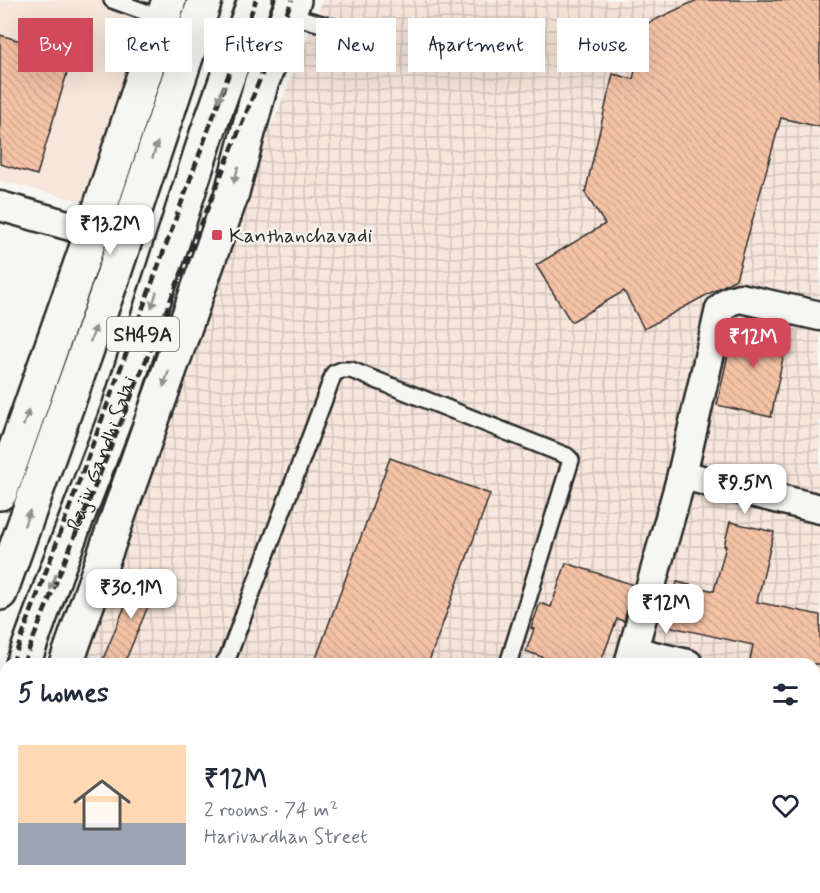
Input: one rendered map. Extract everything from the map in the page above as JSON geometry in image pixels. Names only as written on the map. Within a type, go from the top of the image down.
[{"type":"main road","name":"SH49A","points":[[0,592],[112,279],[205,0]]},
{"type":"main road","name":"Rajiv Gandhi Salai","points":[[25,658],[119,408],[207,134],[255,0]]},
{"type":"main road","points":[[68,658],[231,196],[261,84],[292,8]]},
{"type":"main road","points":[[0,493],[92,232],[165,9]]},
{"type":"street","points":[[0,206],[92,232]]},
{"type":"street","points":[[631,658],[682,475],[720,309],[729,301],[740,298],[820,316]]},
{"type":"street","points":[[682,475],[820,509]]},
{"type":"lane","points":[[112,0],[165,9]]},
{"type":"lane","points":[[292,8],[317,18]]},
{"type":"lane","points":[[227,658],[334,373],[342,370],[362,375],[567,456],[571,460],[510,658]]},
{"type":"shaded area","points":[[0,0],[162,0],[155,18],[105,18],[105,72],[135,72],[85,202],[0,181]]},
{"type":"shaded area","points":[[323,0],[820,0],[820,658],[53,658],[294,72],[304,72],[304,46]]},
{"type":"building","points":[[697,0],[820,0],[820,127],[781,118],[736,279],[644,329],[624,291],[571,322],[536,265],[605,224],[585,193],[613,74],[633,79],[635,72],[649,72],[649,23]]},
{"type":"building","points":[[0,35],[18,40],[18,72],[67,72],[37,175],[0,164]]},
{"type":"building","points":[[735,322],[788,333],[771,417],[717,405]]},
{"type":"building","points":[[390,458],[490,494],[430,658],[316,658]]},
{"type":"building","points":[[730,522],[774,532],[757,602],[820,615],[820,658],[750,658],[753,645],[667,626],[677,582],[714,591],[726,546],[724,546]]},
{"type":"building","points":[[566,563],[634,585],[624,621],[617,619],[602,658],[544,658],[526,651],[540,603],[551,607]]},
{"type":"building","points":[[139,572],[159,580],[126,658],[103,658]]},
{"type":"railway","points":[[14,658],[256,0]]},
{"type":"railway","points":[[25,658],[292,0]]},
{"type":"place","name":"Kanthanchavadi","points":[[217,235]]}]
